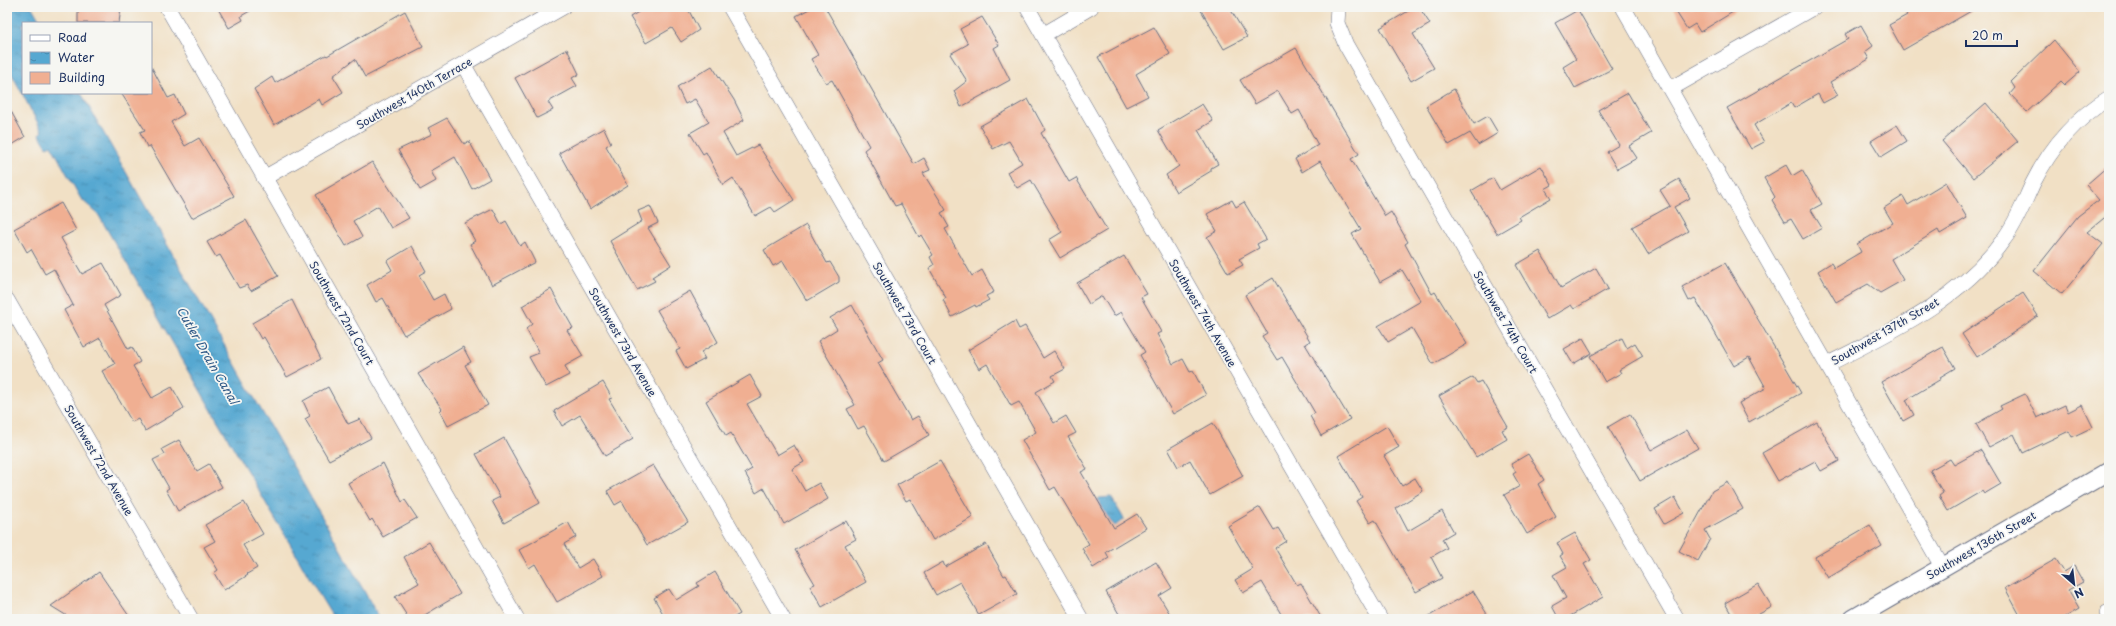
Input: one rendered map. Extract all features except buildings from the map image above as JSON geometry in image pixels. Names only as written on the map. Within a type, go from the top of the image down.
[{"type":"street","name":"Southwest 72nd Court","points":[[167,7],[517,619]]},
{"type":"street","name":"Southwest 140th Terrace","points":[[264,178],[563,7]]},
{"type":"street","name":"Southwest 73rd Court","points":[[730,7],[1081,619]]},
{"type":"street","name":"Southwest 74th Avenue","points":[[1027,7],[1380,619]]},
{"type":"street","points":[[1043,35],[1091,7]]},
{"type":"street","name":"Southwest 74th Court","points":[[1338,7],[1337,23],[1346,45],[1677,619]]},
{"type":"street","points":[[1623,7],[1943,568]]},
{"type":"street","points":[[1670,89],[1814,7]]},
{"type":"street","name":"Southwest 73rd Avenue","points":[[464,64],[783,619]]},
{"type":"street","name":"Southwest 137th Street","points":[[1828,364],[1913,318],[1949,294],[1980,269],[2012,228],[2033,182],[2055,146],[2094,108],[2109,98]]},
{"type":"street","name":"Southwest 72nd Avenue","points":[[7,300],[191,619]]},
{"type":"street","name":"Southwest 136th Street","points":[[1853,619],[2109,472]]},
{"type":"water","points":[[7,7],[32,7],[40,22],[22,22],[22,93],[7,65]]},
{"type":"water","name":"Cutler Drain Canal","points":[[22,94],[82,94],[380,619],[334,619],[98,214],[81,199],[51,145],[47,147],[39,134],[42,131]]},
{"type":"water","points":[[1111,497],[1124,519],[1115,526],[1105,515],[1098,500],[1099,498]]}]
